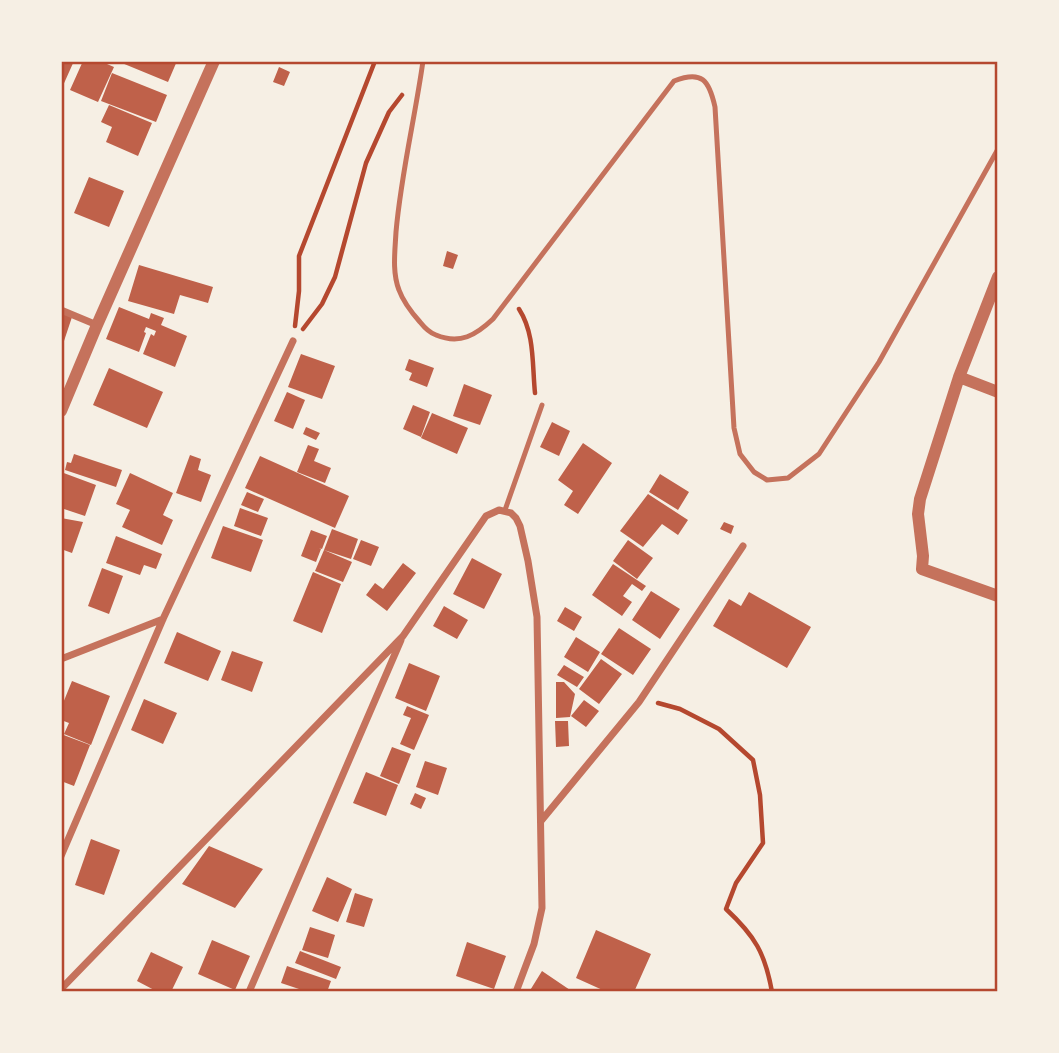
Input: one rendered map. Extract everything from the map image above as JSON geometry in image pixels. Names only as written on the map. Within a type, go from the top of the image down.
[{"type":"street","points":[[61,411],[214,61]]},
{"type":"street","points":[[998,278],[959,377],[920,499],[918,514],[922,569],[998,596]]},
{"type":"street","points":[[61,310],[97,325]]},
{"type":"street","points":[[61,856],[163,619],[293,341]]},
{"type":"street","points":[[959,377],[998,392]]},
{"type":"street","points":[[61,989],[403,636],[486,516],[494,511],[505,510],[516,517],[520,526],[537,617],[542,908],[534,944],[516,992]]},
{"type":"street","points":[[541,821],[639,702],[743,546]]},
{"type":"street","points":[[61,659],[163,619]]},
{"type":"street","points":[[249,992],[403,636]]},
{"type":"lane","points":[[422,61],[400,189],[394,260],[399,291],[417,320],[433,334],[447,339],[462,340],[478,333],[508,299],[674,82],[687,76],[699,77],[710,87],[715,107],[734,428],[740,454],[754,472],[767,480],[788,478],[819,454],[879,362],[998,149]]},
{"type":"lane","points":[[505,510],[542,405]]},
{"type":"path","points":[[293,341],[299,291],[299,256],[374,61]]},
{"type":"path","points":[[293,341],[322,304],[335,277],[366,163],[389,112],[421,72]]},
{"type":"path","points":[[508,299],[525,319],[531,341],[535,394],[542,405]]},
{"type":"path","points":[[639,702],[661,703],[680,709],[719,729],[753,760],[760,795],[763,843],[736,883],[726,909],[750,930],[765,960],[772,992]]},
{"type":"building","points":[[61,61],[74,61],[61,90]]},
{"type":"building","points":[[83,61],[100,61],[114,67],[98,102],[70,90]]},
{"type":"building","points":[[117,61],[177,61],[168,82]]},
{"type":"building","points":[[279,67],[290,72],[284,86],[273,82]]},
{"type":"building","points":[[112,73],[167,95],[156,122],[101,101]]},
{"type":"building","points":[[109,105],[152,123],[138,156],[106,142],[112,127],[101,122]]},
{"type":"building","points":[[89,177],[124,191],[109,227],[74,213]]},
{"type":"building","points":[[447,251],[458,255],[453,269],[443,266]]},
{"type":"building","points":[[139,265],[213,287],[208,303],[180,295],[174,314],[128,301]]},
{"type":"building","points":[[119,307],[149,319],[151,313],[164,318],[161,325],[187,336],[175,367],[143,354],[151,334],[154,336],[156,331],[146,327],[139,352],[106,339]]},
{"type":"building","points":[[61,313],[72,317],[62,347],[61,347]]},
{"type":"building","points":[[301,354],[335,366],[322,399],[288,387]]},
{"type":"building","points":[[409,359],[434,368],[427,387],[409,380],[412,373],[405,370]]},
{"type":"building","points":[[109,368],[163,392],[147,428],[93,405]]},
{"type":"building","points":[[464,384],[492,395],[480,425],[453,416]]},
{"type":"building","points":[[287,392],[305,400],[293,429],[274,421]]},
{"type":"building","points":[[413,405],[430,412],[421,437],[403,429]]},
{"type":"building","points":[[432,413],[468,428],[457,454],[421,438]]},
{"type":"building","points":[[552,422],[570,431],[559,456],[540,447]]},
{"type":"building","points":[[306,427],[320,433],[316,440],[303,434]]},
{"type":"building","points":[[583,443],[612,463],[578,514],[564,505],[573,491],[558,480]]},
{"type":"building","points":[[308,445],[319,449],[314,461],[331,468],[325,483],[297,472]]},
{"type":"building","points":[[74,454],[122,470],[116,487],[65,470],[67,462],[71,463]]},
{"type":"building","points":[[190,455],[201,459],[198,470],[211,475],[201,502],[176,493]]},
{"type":"building","points":[[260,456],[349,496],[335,528],[245,488]]},
{"type":"building","points":[[61,472],[96,485],[85,516],[61,508]]},
{"type":"building","points":[[130,473],[173,493],[163,515],[173,520],[162,545],[122,527],[130,510],[116,504]]},
{"type":"building","points":[[660,474],[689,492],[678,510],[649,492]]},
{"type":"building","points":[[247,492],[264,499],[258,512],[241,505]]},
{"type":"building","points":[[648,494],[688,520],[678,535],[662,524],[643,547],[620,531]]},
{"type":"building","points":[[240,508],[268,518],[261,536],[234,526]]},
{"type":"building","points":[[61,518],[83,522],[72,553],[61,549]]},
{"type":"building","points":[[724,522],[734,526],[731,534],[720,529]]},
{"type":"building","points":[[223,526],[263,540],[251,572],[211,558]]},
{"type":"building","points":[[332,529],[358,539],[351,559],[324,550]]},
{"type":"building","points":[[311,530],[327,536],[322,549],[319,548],[321,549],[316,562],[301,556]]},
{"type":"building","points":[[116,536],[162,554],[156,569],[144,565],[140,575],[106,563]]},
{"type":"building","points":[[361,540],[379,547],[371,566],[353,559]]},
{"type":"building","points":[[628,540],[653,558],[637,579],[613,561]]},
{"type":"building","points":[[324,550],[352,562],[343,582],[315,571]]},
{"type":"building","points":[[472,558],[502,574],[484,609],[453,594]]},
{"type":"building","points":[[403,563],[416,573],[387,611],[366,595],[375,583],[383,589]]},
{"type":"building","points":[[613,564],[646,586],[642,591],[632,584],[623,596],[632,602],[622,616],[592,595]]},
{"type":"building","points":[[102,568],[123,576],[109,614],[88,606]]},
{"type":"building","points":[[313,572],[341,584],[322,633],[293,621]]},
{"type":"building","points":[[651,591],[680,609],[660,639],[632,620]]},
{"type":"building","points":[[749,592],[811,627],[787,668],[713,626],[729,599],[741,606]]},
{"type":"building","points":[[444,606],[468,620],[457,639],[433,626]]},
{"type":"building","points":[[565,607],[582,617],[574,631],[557,621]]},
{"type":"building","points":[[619,628],[651,649],[633,675],[601,654]]},
{"type":"building","points":[[177,632],[221,651],[208,681],[164,663]]},
{"type":"building","points":[[576,637],[600,652],[588,672],[564,657]]},
{"type":"building","points":[[232,651],[263,662],[252,692],[221,680]]},
{"type":"building","points":[[601,659],[622,674],[599,704],[579,689]]},
{"type":"building","points":[[409,663],[440,676],[426,711],[395,698]]},
{"type":"building","points":[[564,665],[584,677],[577,687],[557,675]]},
{"type":"building","points":[[72,681],[110,696],[91,745],[64,734],[69,723],[61,720],[61,708]]},
{"type":"building","points":[[556,682],[564,682],[575,694],[570,717],[556,718]]},
{"type":"building","points":[[144,699],[177,713],[163,744],[131,730]]},
{"type":"building","points":[[584,700],[599,711],[586,727],[571,716]]},
{"type":"building","points":[[407,706],[429,715],[414,750],[400,744],[411,718],[403,715]]},
{"type":"building","points":[[555,721],[568,721],[569,746],[556,747]]},
{"type":"building","points":[[61,734],[90,745],[74,786],[61,781]]},
{"type":"building","points":[[392,747],[411,754],[399,784],[380,776]]},
{"type":"building","points":[[425,761],[447,768],[438,795],[416,787]]},
{"type":"building","points":[[366,772],[398,785],[386,816],[353,803]]},
{"type":"building","points":[[415,793],[426,798],[421,809],[410,804]]},
{"type":"building","points":[[91,839],[120,850],[104,895],[75,885]]},
{"type":"building","points":[[209,846],[263,869],[235,908],[182,884]]},
{"type":"building","points":[[327,877],[352,889],[338,922],[312,911]]},
{"type":"building","points":[[355,893],[373,899],[364,927],[346,922]]},
{"type":"building","points":[[310,927],[335,935],[328,958],[302,950]]},
{"type":"building","points":[[596,930],[651,954],[634,992],[607,992],[576,978]]},
{"type":"building","points":[[212,940],[250,956],[235,990],[198,974]]},
{"type":"building","points":[[467,942],[506,956],[494,989],[456,976]]},
{"type":"building","points":[[300,951],[341,967],[336,979],[295,963]]},
{"type":"building","points":[[151,952],[183,967],[171,992],[158,992],[137,981]]},
{"type":"building","points":[[287,966],[331,981],[327,992],[308,992],[281,983]]},
{"type":"building","points":[[542,971],[573,992],[529,992]]}]
